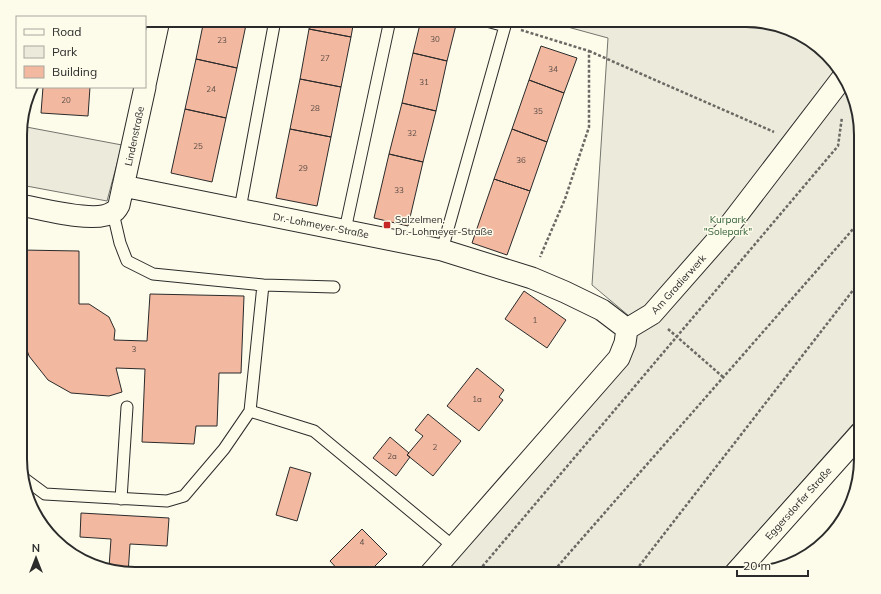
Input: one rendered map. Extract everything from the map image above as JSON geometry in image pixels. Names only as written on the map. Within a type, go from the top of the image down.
[{"type":"street","name":"Lindenstraße","points":[[146,81],[158,27]]},
{"type":"street","name":"Am Gradierwerk","points":[[627,329],[652,314],[725,231],[840,81]]},
{"type":"street","name":"Lindenstraße","points":[[123,186],[145,88]]},
{"type":"street","name":"Dr.-Lohmeyer-Straße","points":[[123,186],[442,250],[532,278],[565,292],[602,310],[627,329]]},
{"type":"street","points":[[27,206],[76,216],[97,217],[113,213],[119,205],[123,186]]},
{"type":"street","points":[[436,567],[619,358],[625,343],[627,329]]},
{"type":"street","name":"Eggersdorfer Straße","points":[[742,567],[854,441]]},
{"type":"lane","points":[[240,209],[274,27]]},
{"type":"lane","points":[[345,230],[388,27]]},
{"type":"lane","points":[[442,250],[505,27]]},
{"type":"lane","points":[[113,213],[120,243],[127,261],[153,274],[263,285],[334,287]]},
{"type":"lane","points":[[30,483],[45,494],[167,502],[184,496],[224,449],[250,412],[263,285]]},
{"type":"lane","points":[[122,499],[127,407]]},
{"type":"lane","points":[[250,412],[314,431],[454,547]]},
{"type":"path","points":[[508,27],[589,51],[794,141]]},
{"type":"path","points":[[532,278],[565,199],[589,127],[589,51]]},
{"type":"path","points":[[482,567],[556,481],[675,336],[838,146],[842,115]]},
{"type":"path","points":[[557,567],[854,228]]},
{"type":"path","points":[[637,567],[854,289]]},
{"type":"path","points":[[675,336],[723,377]]},
{"type":"green space","name":"Kurpark \"Solepark\"","points":[[568,27],[760,28],[787,35],[800,41],[812,49],[832,69],[840,81],[848,100],[854,128],[854,423],[726,567],[447,567],[641,326],[592,285],[608,38]]},
{"type":"shaded area","points":[[28,127],[122,145],[107,201],[27,186]]},
{"type":"building","points":[[203,27],[246,27],[237,68],[196,59]]},
{"type":"building","points":[[309,27],[353,27],[351,37],[309,29]]},
{"type":"building","points":[[419,27],[456,27],[447,61],[413,53]]},
{"type":"building","points":[[309,29],[351,37],[341,87],[300,79]]},
{"type":"building","points":[[541,46],[577,58],[564,93],[529,80]]},
{"type":"building","points":[[413,53],[447,61],[436,111],[402,103]]},
{"type":"building","points":[[196,59],[237,68],[226,118],[185,109]]},
{"type":"building","points":[[300,79],[341,87],[331,137],[290,129]]},
{"type":"building","points":[[529,80],[564,93],[547,142],[512,129]]},
{"type":"building","points":[[43,88],[90,88],[88,116],[41,113]]},
{"type":"building","points":[[402,103],[436,111],[423,162],[389,154]]},
{"type":"building","points":[[185,109],[226,118],[212,182],[171,173]]},
{"type":"building","points":[[290,129],[331,137],[317,206],[276,198]]},
{"type":"building","points":[[512,129],[547,142],[530,191],[494,179]]},
{"type":"building","points":[[389,154],[423,162],[408,226],[374,218]]},
{"type":"building","points":[[494,179],[530,191],[507,255],[472,243]]},
{"type":"building","points":[[27,250],[79,251],[79,304],[89,304],[109,317],[115,330],[114,340],[147,341],[150,294],[244,296],[241,373],[219,373],[217,426],[196,426],[194,444],[142,442],[145,369],[116,368],[122,392],[109,396],[71,393],[48,380],[29,356],[27,350]]},
{"type":"building","points":[[524,291],[566,320],[547,348],[505,319]]},
{"type":"building","points":[[477,368],[504,390],[499,397],[503,400],[479,431],[447,406]]},
{"type":"building","points":[[428,414],[461,441],[433,476],[407,455],[423,436],[415,430]]},
{"type":"building","points":[[390,437],[409,453],[407,455],[410,457],[396,476],[373,458]]},
{"type":"building","points":[[290,467],[311,473],[297,521],[276,515]]},
{"type":"building","points":[[81,513],[169,518],[167,546],[130,544],[128,567],[109,563],[111,539],[80,537]]},
{"type":"building","points":[[362,529],[387,554],[374,567],[336,567],[330,561]]},
{"type":"place","name":"Salzelmen, Dr.-Lohmeyer-Straße","points":[[387,225]]}]
